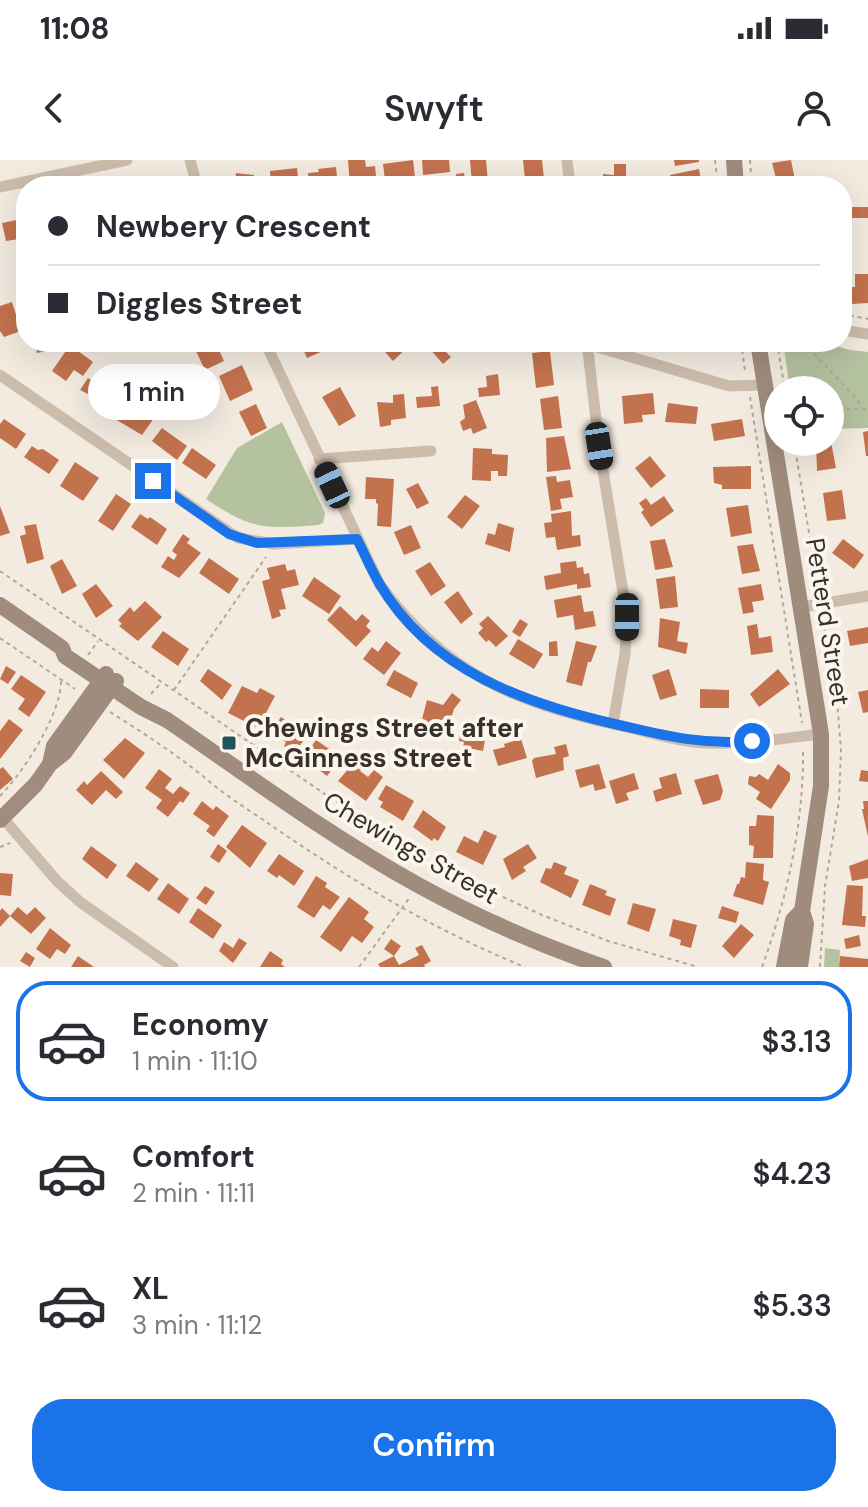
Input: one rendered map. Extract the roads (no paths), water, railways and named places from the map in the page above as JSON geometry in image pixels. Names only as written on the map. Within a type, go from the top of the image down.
[{"type":"street","points":[[52,176],[127,160]]},
{"type":"street","points":[[270,352],[380,585],[403,616],[432,645],[465,669],[521,699],[563,713],[692,742],[727,743],[821,734]]},
{"type":"street","points":[[588,352],[599,446],[627,617],[625,654],[613,724]]},
{"type":"street","points":[[617,352],[729,386],[764,385]]},
{"type":"street","name":"Petterd Street","points":[[760,352],[764,379]]},
{"type":"street","points":[[0,375],[229,534],[257,543],[274,544],[357,539]]},
{"type":"street","points":[[319,459],[431,451]]},
{"type":"street","name":"Petterd Street","points":[[777,456],[821,734],[821,786],[802,911],[806,924],[800,967]]},
{"type":"street","points":[[802,607],[868,596]]},
{"type":"street","name":"Chewings Street","points":[[0,605],[62,648],[65,656],[148,699],[167,720],[326,829],[419,885],[490,922],[604,967]]},
{"type":"street","points":[[109,680],[54,746],[50,764],[36,784],[2,819],[80,902],[173,967]]},
{"type":"street","name":"Petterd Street","points":[[784,967],[793,920],[802,911]]},
{"type":"place","name":"Chewings Street after McGinness Street","points":[[229,743]]}]
